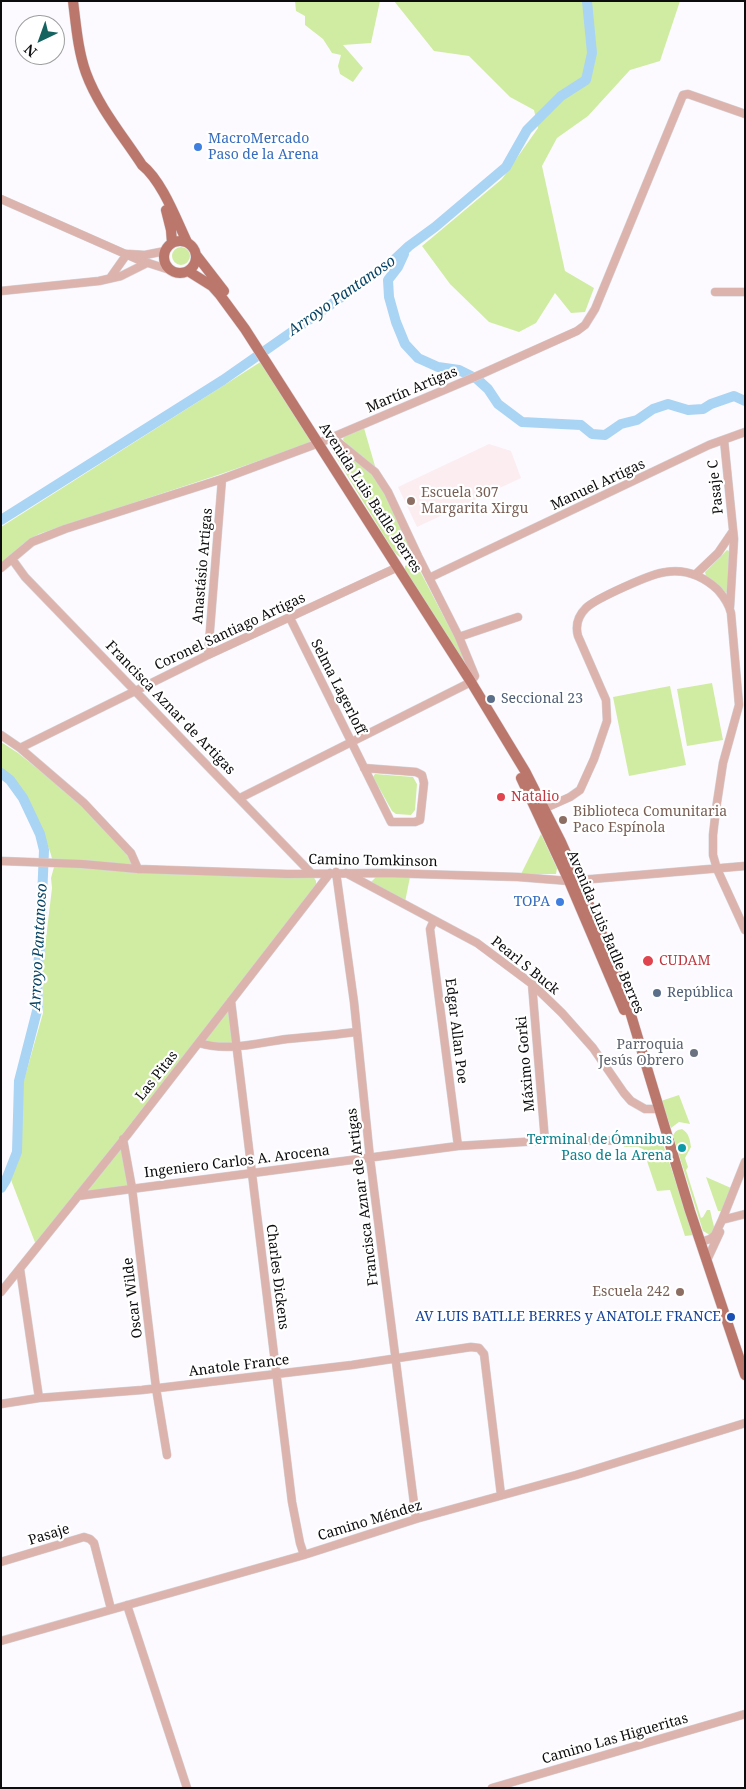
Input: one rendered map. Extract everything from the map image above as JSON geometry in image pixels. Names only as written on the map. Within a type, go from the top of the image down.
[{"type":"main road","points":[[72,1],[86,73],[102,105],[142,165],[168,215],[168,247],[164,260],[166,265],[172,271],[183,273],[188,271],[195,265],[197,256],[194,248],[187,242],[165,196],[147,169],[142,165]]},
{"type":"main road","points":[[168,247],[176,241],[187,242]]},
{"type":"main road","name":"Avenida Luis Batlle Berres","points":[[197,256],[225,292],[248,333]]},
{"type":"main road","name":"Avenida Luis Batlle Berres","points":[[188,271],[212,286],[248,333],[398,566],[493,719],[541,811],[573,880],[640,1048]]},
{"type":"main road","name":"Avenida Luis Batlle Berres","points":[[541,811],[549,838],[597,924],[626,996],[658,1109],[745,1375]]},
{"type":"street","name":"Martín Artigas","points":[[1,568],[32,542],[49,535],[222,479],[319,443],[569,336],[589,320],[683,95],[688,94],[745,114]]},
{"type":"street","points":[[1,199],[147,263],[172,271]]},
{"type":"street","points":[[127,254],[143,255],[168,247]]},
{"type":"street","points":[[110,278],[127,254]]},
{"type":"street","points":[[1,292],[100,281],[120,276],[147,263]]},
{"type":"street","points":[[715,292],[745,292]]},
{"type":"street","name":"Manuel Artigas","points":[[429,578],[724,440],[745,432]]},
{"type":"street","name":"Avenida Luis Batlle Berres","points":[[332,437],[364,462],[382,482],[474,671],[475,676],[471,682]]},
{"type":"street","name":"Pasaje C","points":[[724,440],[733,531],[734,552],[730,607],[739,705],[725,754],[716,809],[713,855],[745,930]]},
{"type":"street","name":"Anastásio Artigas","points":[[208,655],[222,479]]},
{"type":"street","name":"Pasaje C","points":[[696,574],[718,553],[733,531]]},
{"type":"street","name":"Francisca Aznar de Artigas","points":[[12,559],[25,577],[312,873]]},
{"type":"street","name":"Coronel Santiago Artigas","points":[[20,748],[208,655],[398,566]]},
{"type":"street","points":[[541,811],[580,790],[594,759],[607,721],[606,700],[576,630],[577,621],[586,608],[655,574],[676,572],[696,574],[714,586],[730,607]]},
{"type":"street","points":[[459,638],[518,617]]},
{"type":"street","name":"Selma Lagerloff","points":[[290,618],[352,742],[364,768],[391,822],[420,820],[424,783],[422,775],[416,772],[364,768]]},
{"type":"street","points":[[240,798],[471,682]]},
{"type":"street","points":[[1,735],[20,748],[84,803],[130,853],[138,869]]},
{"type":"street","name":"Camino Tomkinson","points":[[1,861],[138,869],[287,874],[346,873],[573,880],[745,866]]},
{"type":"street","name":"Francisca Aznar de Artigas","points":[[333,873],[354,1002],[370,1158],[416,1519]]},
{"type":"street","name":"Las Pitas","points":[[1,1292],[333,873]]},
{"type":"street","name":"Pearl S Buck","points":[[346,873],[477,943],[532,984],[587,1041],[631,1101],[645,1108],[658,1109]]},
{"type":"street","name":"Edgar Allan Poe","points":[[434,920],[430,929],[458,1146]]},
{"type":"street","name":"Máximo Gorki","points":[[532,984],[545,1142]]},
{"type":"street","name":"Charles Dickens","points":[[231,1001],[292,1502],[304,1555]]},
{"type":"street","points":[[199,1043],[214,1047],[236,1047],[286,1039],[356,1032]]},
{"type":"street","name":"Oscar Wilde","points":[[123,1139],[132,1188],[156,1388],[167,1455]]},
{"type":"street","name":"Ingeniero Carlos A. Arocena","points":[[78,1196],[458,1146],[545,1142],[669,1140]]},
{"type":"street","points":[[701,1242],[715,1235],[745,1162]]},
{"type":"street","points":[[722,1220],[745,1214]]},
{"type":"street","points":[[707,1260],[722,1228],[722,1220]]},
{"type":"street","points":[[20,1269],[40,1398]]},
{"type":"street","name":"Anatole France","points":[[1,1404],[40,1398],[156,1388],[352,1366],[471,1347],[479,1348],[484,1354],[501,1495]]},
{"type":"street","name":"Camino Méndez","points":[[1,1640],[304,1555],[416,1519],[576,1475],[745,1423]]},
{"type":"street","name":"Pasaje","points":[[1,1562],[84,1537],[90,1539],[94,1543],[110,1609]]},
{"type":"street","points":[[127,1605],[187,1788]]},
{"type":"street","name":"Camino Las Higueritas","points":[[492,1788],[745,1714]]},
{"type":"shaded area","points":[[489,444],[511,451],[521,478],[417,527],[398,487]]},
{"type":"green space","points":[[295,1],[380,1],[371,43],[343,45],[363,68],[353,82],[340,74],[338,66],[341,55],[332,53],[323,39],[305,25],[305,16],[296,11]]},
{"type":"green space","points":[[394,1],[680,1],[660,61],[630,70],[588,116],[557,138],[542,166],[565,271],[594,288],[585,312],[571,313],[555,293],[536,323],[519,332],[489,322],[450,284],[422,246],[502,179],[538,128],[534,110],[510,97],[469,56],[434,51]]},
{"type":"green space","points":[[181,247],[187,250],[190,256],[187,262],[181,265],[175,262],[172,256],[175,250]]},
{"type":"green space","points":[[262,361],[310,439],[310,443],[39,534],[23,544],[1,564],[1,527]]},
{"type":"green space","points":[[364,428],[375,466],[373,468],[343,440],[344,435]]},
{"type":"green space","points":[[338,444],[368,469],[381,485],[413,555],[412,557],[402,558],[394,552],[332,451],[332,446]]},
{"type":"green space","points":[[727,550],[731,552],[729,592],[724,593],[706,576],[705,572]]},
{"type":"green space","points":[[409,564],[415,565],[421,573],[466,659],[472,675],[405,570],[405,566]]},
{"type":"green space","points":[[712,683],[723,740],[687,746],[677,689]]},
{"type":"green space","points":[[670,686],[686,765],[629,776],[613,697]]},
{"type":"green space","points":[[1,742],[18,753],[88,809],[133,861],[133,864],[52,859],[38,819],[29,802],[17,785],[1,769]]},
{"type":"green space","points":[[375,774],[413,777],[417,784],[415,810],[411,815],[396,814],[392,811],[373,777]]},
{"type":"green space","points":[[541,834],[557,868],[556,874],[521,874]]},
{"type":"green space","points":[[76,866],[313,876],[316,885],[36,1245],[11,1180],[18,1150],[17,1123],[24,1080],[43,1013],[42,972],[52,888],[51,878],[54,867]]},
{"type":"green space","points":[[377,876],[410,877],[405,902],[375,887],[371,882]]},
{"type":"green space","points":[[226,1010],[229,1010],[233,1043],[212,1044],[206,1041],[206,1039]]},
{"type":"green space","points":[[679,1095],[690,1124],[679,1122],[671,1128],[661,1101]]},
{"type":"green space","points":[[682,1129],[690,1139],[691,1147],[685,1158],[688,1167],[686,1170],[701,1218],[707,1210],[710,1210],[715,1231],[710,1235],[703,1231],[673,1136],[676,1131]]},
{"type":"green space","points":[[624,1144],[663,1144],[694,1235],[685,1236],[670,1190],[657,1191],[643,1149],[624,1147]]},
{"type":"green space","points":[[121,1146],[128,1184],[126,1186],[90,1192],[88,1190]]},
{"type":"green space","points":[[706,1177],[731,1188],[722,1211],[718,1211]]},
{"type":"waterway","name":"Arroyo Pantanoso","points":[[1,520],[223,380],[393,261],[506,167],[527,130],[561,96],[586,80],[592,53],[587,1]]},
{"type":"waterway","points":[[404,254],[398,267],[388,280],[389,297],[405,344],[418,358],[438,367],[459,370],[477,379],[488,389],[498,404],[522,422],[581,425],[592,434],[605,435],[621,424],[637,420],[653,409],[668,404],[688,410],[703,409],[711,404],[734,396],[745,401]]},
{"type":"waterway","name":"Arroyo Pantanoso","points":[[1,773],[10,780],[23,798],[40,834],[44,850],[37,975],[38,1007],[19,1081],[17,1152],[1,1188]]},
{"type":"place","name":"MacroMercado Paso de la Arena","points":[[198,147]]},
{"type":"place","name":"Escuela 307 Margarita Xirgu","points":[[411,501]]},
{"type":"place","name":"Seccional 23","points":[[491,699]]},
{"type":"place","name":"Natalio","points":[[501,797]]},
{"type":"place","name":"Biblioteca Comunitaria Paco Espínola","points":[[563,820]]},
{"type":"place","name":"TOPA","points":[[560,902]]},
{"type":"place","name":"CUDAM","points":[[648,961]]},
{"type":"place","name":"República","points":[[657,993]]},
{"type":"place","name":"Parroquia Jesús Obrero","points":[[694,1053]]},
{"type":"place","name":"Terminal de Ómnibus Paso de la Arena","points":[[682,1148]]},
{"type":"place","name":"Escuela 242","points":[[680,1292]]},
{"type":"place","name":"AV LUIS BATLLE BERRES y ANATOLE FRANCE","points":[[731,1317]]}]
